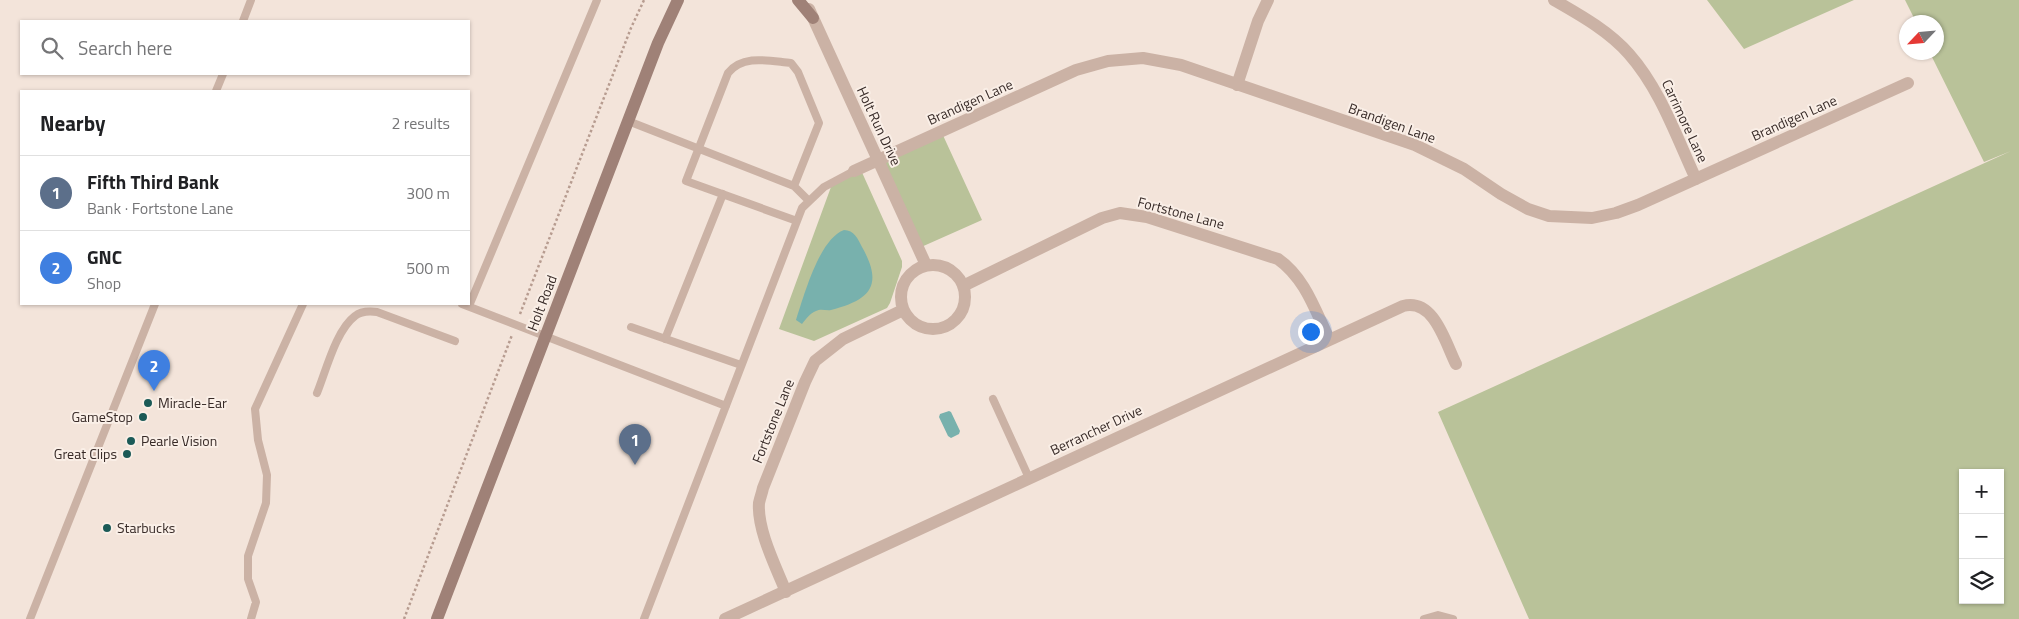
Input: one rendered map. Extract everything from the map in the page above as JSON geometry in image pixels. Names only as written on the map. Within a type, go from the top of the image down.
[{"type":"main road","name":"Holt Road","points":[[437,619],[658,43],[678,0]]},
{"type":"main road","points":[[798,0],[813,18]]},
{"type":"street","name":"Holt Run Drive","points":[[805,0],[926,265]]},
{"type":"street","points":[[1237,85],[1258,21],[1268,0]]},
{"type":"street","name":"Carrimore Lane","points":[[1554,0],[1606,34],[1628,52],[1644,72],[1657,94],[1696,179]]},
{"type":"street","name":"Brandigen Lane","points":[[854,171],[1076,70],[1108,61],[1143,58],[1181,66],[1415,145],[1464,169],[1501,194],[1528,209],[1549,216],[1592,218],[1616,214],[1908,83]]},
{"type":"street","name":"Fortstone Lane","points":[[963,286],[1102,218],[1120,213],[1147,217],[1278,259],[1298,277],[1329,339]]},
{"type":"street","points":[[926,265],[938,265],[948,269],[957,276],[963,286],[965,298],[963,310],[956,320],[945,327],[933,330],[921,327],[910,320],[903,310],[901,296],[904,282],[913,271],[926,265]]},
{"type":"street","name":"Berrancher Drive","points":[[724,619],[1403,306],[1418,305],[1430,314],[1456,364]]},
{"type":"street","name":"Fortstone Lane","points":[[786,592],[760,518],[759,503],[763,488],[805,382],[816,361],[844,339],[903,310]]},
{"type":"lane","points":[[243,20],[251,0]]},
{"type":"lane","points":[[470,296],[597,0]]},
{"type":"lane","points":[[794,186],[820,123],[798,72],[791,64],[754,60],[735,65],[728,73],[686,181],[797,221]]},
{"type":"lane","points":[[216,90],[223,75]]},
{"type":"lane","points":[[628,121],[794,186],[809,201]]},
{"type":"lane","points":[[644,619],[802,208],[824,186],[854,171]]},
{"type":"lane","points":[[665,339],[723,194]]},
{"type":"lane","points":[[30,619],[155,305]]},
{"type":"lane","points":[[251,619],[256,602],[248,579],[248,556],[266,503],[267,475],[258,440],[255,409],[304,305]]},
{"type":"lane","points":[[466,305],[726,406]]},
{"type":"lane","points":[[318,393],[343,328],[355,315],[367,311],[377,312],[455,341]]},
{"type":"lane","points":[[631,327],[741,365]]},
{"type":"lane","points":[[993,399],[1029,478]]},
{"type":"lane","points":[[1424,619],[1438,616],[1453,619]]},
{"type":"path","points":[[404,619],[516,324],[631,28],[644,0]]},
{"type":"green space","points":[[1707,0],[1854,0],[1744,49]]},
{"type":"green space","points":[[1905,0],[2019,0],[2019,619],[1529,619],[1438,412],[2011,151],[1984,162],[1933,60],[1944,60],[1944,15],[1912,15]]},
{"type":"green space","points":[[941,131],[982,220],[919,248],[878,160]]},
{"type":"green space","points":[[860,168],[902,261],[902,267],[890,303],[887,308],[814,341],[779,329],[831,187]]},
{"type":"water","points":[[844,230],[855,235],[869,260],[872,281],[869,289],[864,296],[844,306],[814,312],[802,324],[796,320],[814,269],[827,244],[835,235]]},
{"type":"water","points":[[949,411],[960,431],[959,434],[951,438],[948,436],[939,417],[940,414]]},
{"type":"place","name":"GNC","points":[[154,391]]},
{"type":"place","name":"Miracle-Ear","points":[[148,403]]},
{"type":"place","name":"GameStop","points":[[143,417]]},
{"type":"place","name":"Pearle Vision","points":[[131,441]]},
{"type":"place","name":"Great Clips","points":[[127,454]]},
{"type":"place","name":"Fifth Third Bank","points":[[635,465]]},
{"type":"place","name":"Starbucks","points":[[107,528]]}]
